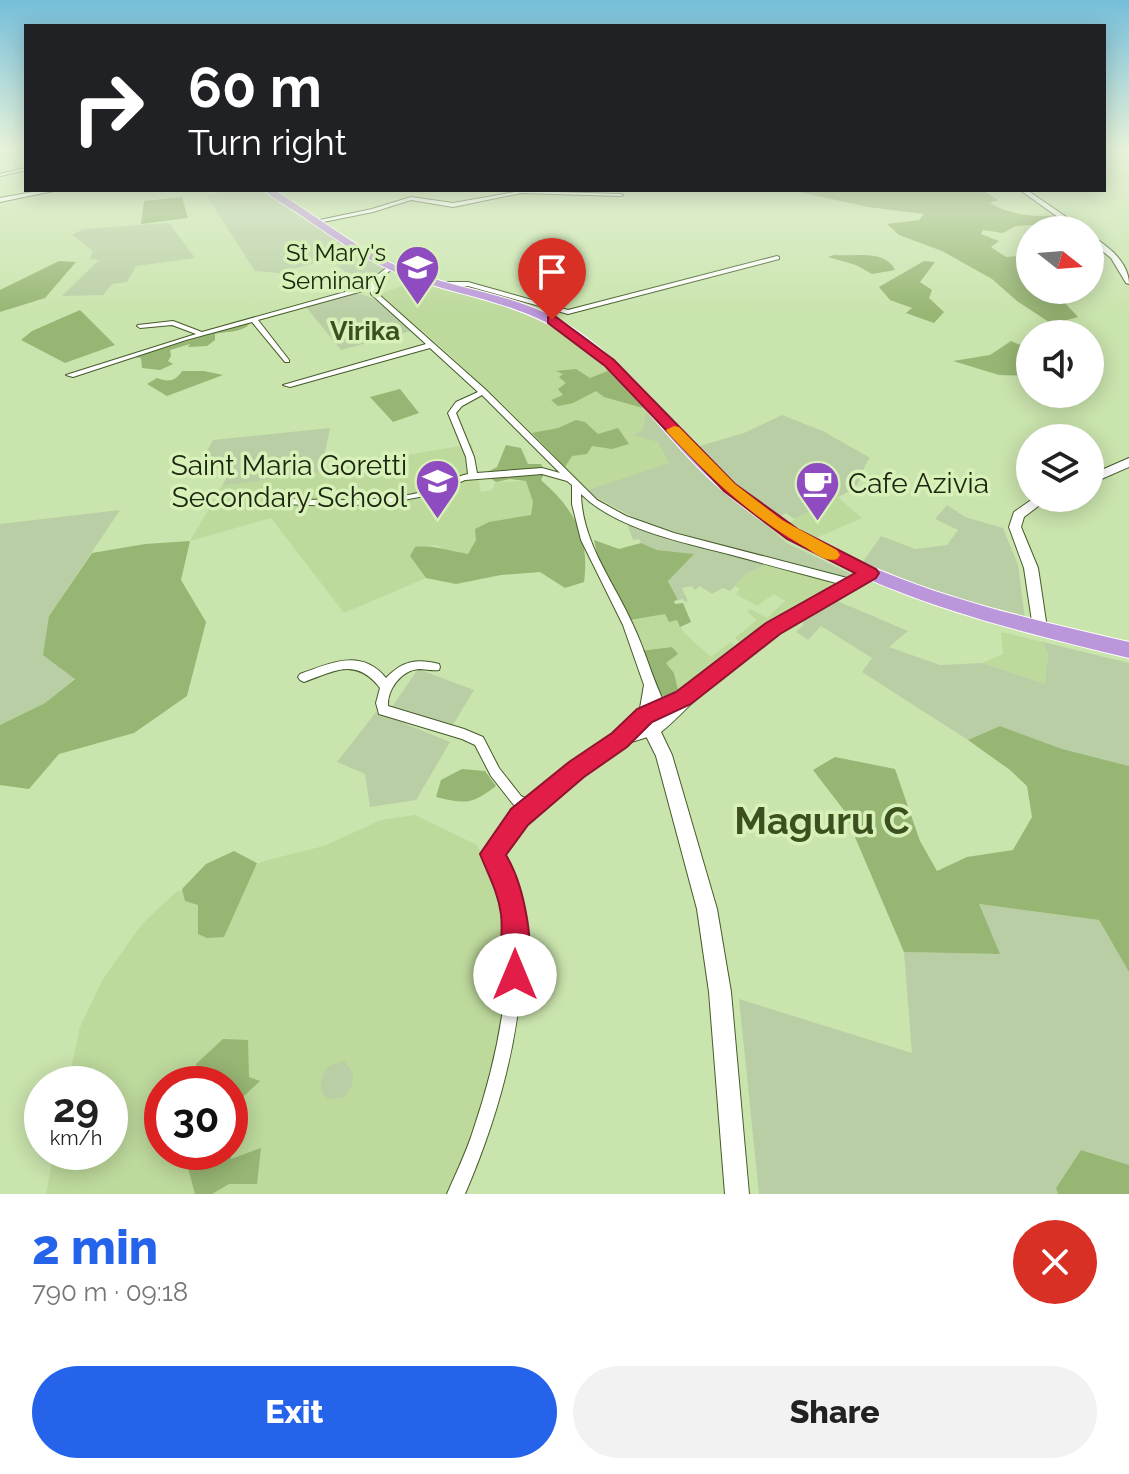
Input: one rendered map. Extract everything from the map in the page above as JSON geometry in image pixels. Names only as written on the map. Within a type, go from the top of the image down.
[{"type":"highway","points":[[290,204],[391,267],[516,304],[569,331],[610,363],[730,488],[793,534],[870,573],[949,604],[1129,650]]},
{"type":"street","points":[[318,221],[393,204]]},
{"type":"street","points":[[1043,204],[1061,216]]},
{"type":"street","points":[[1104,249],[1114,257],[1129,281]]},
{"type":"street","points":[[443,284],[468,284],[568,312],[777,258]]},
{"type":"street","points":[[70,375],[371,285],[391,267]]},
{"type":"street","points":[[316,285],[371,285]]},
{"type":"street","points":[[371,285],[373,293],[483,392],[594,502],[623,518],[672,536],[851,583]]},
{"type":"street","points":[[254,320],[287,361]]},
{"type":"street","points":[[140,326],[173,323],[202,334]]},
{"type":"street","points":[[287,385],[432,345]]},
{"type":"street","points":[[473,476],[470,457],[452,413],[459,404],[483,392]]},
{"type":"street","points":[[542,471],[551,462]]},
{"type":"street","points":[[1104,474],[1129,462]]},
{"type":"street","points":[[286,502],[342,504],[408,498],[427,494],[453,478],[542,471],[573,482]]},
{"type":"street","points":[[573,482],[586,539],[629,628],[648,687],[663,714],[664,755]]},
{"type":"street","points":[[1022,512],[1018,515],[1015,527],[1031,568],[1040,628]]},
{"type":"street","points":[[456,1194],[473,1159],[502,1053],[515,975],[514,916],[505,876],[492,854],[519,817],[576,770],[663,714],[773,629],[870,573]]},
{"type":"street","points":[[304,677],[340,665],[354,664],[375,671],[386,687]]},
{"type":"street","points":[[435,667],[418,664],[406,668],[386,687],[381,699],[383,710],[479,741],[495,772],[517,800],[530,808]]},
{"type":"street","points":[[648,687],[647,723],[664,755],[707,909],[720,992],[737,1194]]},
{"type":"shaded area","points":[[144,204],[184,204],[188,218],[141,224]]},
{"type":"shaded area","points":[[212,204],[286,204],[385,267],[371,280],[354,280],[330,259],[279,273],[255,271]]},
{"type":"shaded area","points":[[853,204],[992,204],[1013,212],[1048,216],[1016,216],[1016,226],[1003,233],[983,230],[981,234],[999,241],[991,247],[1006,257],[1016,256],[1016,300],[992,279],[942,251],[899,235],[887,224],[919,220],[924,214]]},
{"type":"shaded area","points":[[169,223],[195,258],[136,266],[127,282],[112,284],[103,295],[62,296],[99,260],[90,259],[93,251],[72,235],[83,229]]},
{"type":"shaded area","points":[[828,257],[877,257],[890,263],[895,270],[872,274],[856,265]]},
{"type":"shaded area","points":[[59,261],[76,262],[45,298],[0,312],[0,290]]},
{"type":"shaded area","points":[[924,261],[935,262],[920,282],[932,290],[929,298],[944,312],[934,323],[906,313],[912,308],[890,300],[879,287]]},
{"type":"shaded area","points":[[413,282],[461,292],[534,314],[573,340],[608,371],[691,456],[588,490],[448,353],[379,294]]},
{"type":"shaded area","points":[[354,294],[378,301],[411,331],[341,350],[306,307]]},
{"type":"shaded area","points":[[1022,304],[1066,304],[1078,317],[1067,320],[1046,320]]},
{"type":"shaded area","points":[[80,310],[115,345],[65,363],[21,340],[32,331]]},
{"type":"shaded area","points":[[251,322],[240,330],[215,334],[215,340],[207,346],[188,347],[190,344],[170,350],[168,361],[173,364],[160,370],[142,368],[141,358],[133,357]]},
{"type":"shaded area","points":[[1011,341],[1016,343],[1016,376],[999,375],[953,361],[990,355]]},
{"type":"shaded area","points":[[576,369],[590,378],[608,371],[643,408],[604,397],[596,391],[573,403],[558,406],[551,400],[563,395],[558,389],[566,383],[559,377],[563,374],[556,371]]},
{"type":"shaded area","points":[[182,371],[223,375],[167,396],[147,384],[157,378],[174,379]]},
{"type":"shaded area","points":[[400,389],[419,413],[393,422],[370,397]]},
{"type":"shaded area","points":[[646,412],[711,477],[787,543],[851,574],[846,577],[831,574],[646,524],[590,494],[588,490],[669,463],[658,442],[634,435],[643,430]]},
{"type":"shaded area","points":[[782,415],[823,431],[870,458],[854,489],[794,519],[786,513],[779,517],[725,477],[696,447],[744,433]]},
{"type":"shaded area","points":[[576,420],[585,422],[598,434],[618,428],[629,444],[612,449],[592,446],[587,454],[572,456],[565,467],[532,433],[558,428]]},
{"type":"shaded area","points":[[330,428],[321,472],[222,486],[230,471],[199,465],[213,440]]},
{"type":"shaded area","points":[[472,444],[481,492],[492,490],[496,482],[526,481],[533,502],[531,515],[476,540],[469,554],[435,545],[410,556],[426,578],[344,613],[271,518],[190,541],[222,486]]},
{"type":"shaded area","points":[[506,445],[521,448],[528,464],[541,464],[545,472],[541,480],[571,513],[582,538],[584,582],[565,588],[540,572],[501,575],[456,584],[426,578],[410,556],[415,547],[468,554],[476,540],[475,529],[489,522],[531,515],[533,502],[526,481],[510,479],[496,482],[484,474],[497,467]]},
{"type":"shaded area","points":[[836,496],[862,518],[816,538],[788,523]]},
{"type":"shaded area","points":[[947,505],[965,517],[1003,528],[1018,565],[1025,619],[967,606],[860,566],[881,536],[915,549],[947,545],[958,530],[935,519]]},
{"type":"shaded area","points":[[120,510],[49,616],[75,678],[45,703],[0,725],[0,524]]},
{"type":"shaded area","points":[[631,524],[765,565],[746,574],[730,591],[723,588],[712,594],[700,586],[695,590],[692,586],[682,588],[688,601],[678,600],[668,580],[693,554],[657,550],[639,539],[633,540],[628,526]]},
{"type":"shaded area","points":[[594,540],[619,549],[641,543],[657,550],[694,554],[668,581],[678,600],[674,601],[675,604],[683,603],[691,622],[680,627],[677,620],[669,622],[665,614],[630,620],[599,562]]},
{"type":"shaded area","points":[[190,541],[181,580],[206,622],[187,696],[134,733],[59,754],[29,789],[0,785],[0,725],[45,703],[75,679],[43,655],[49,616],[92,553],[145,544]]},
{"type":"shaded area","points":[[765,565],[829,581],[831,587],[771,622],[741,644],[735,638],[757,620],[747,612],[750,609],[767,618],[785,601],[774,594],[757,606],[736,594],[740,589],[735,586],[746,574]]},
{"type":"shaded area","points":[[835,600],[908,631],[889,647],[940,665],[982,663],[1045,684],[1048,654],[1043,642],[1129,663],[1129,766],[1061,749],[1000,726],[968,740],[862,672],[872,658],[821,626],[808,640],[796,632],[804,624],[799,620]]},
{"type":"shaded area","points":[[665,614],[677,620],[684,633],[711,657],[731,642],[736,647],[678,690],[673,677],[676,675],[666,663],[677,654],[672,647],[640,651],[630,620]]},
{"type":"shaded area","points":[[1001,632],[1043,642],[1048,654],[1045,684],[982,663],[1003,654]]},
{"type":"shaded area","points":[[672,647],[678,654],[666,663],[674,673],[678,690],[669,697],[652,686],[640,651]]},
{"type":"shaded area","points":[[418,669],[474,690],[448,733],[390,710]]},
{"type":"shaded area","points":[[376,712],[450,742],[416,800],[370,807],[365,774],[337,762]]},
{"type":"shaded area","points":[[1000,726],[1062,749],[1129,766],[1129,972],[1099,920],[979,904],[1000,954],[904,952],[843,809],[813,770],[835,757],[895,769],[920,841],[937,871],[967,857],[1013,850],[1032,817],[1027,786],[968,740]]},
{"type":"shaded area","points":[[462,769],[485,771],[496,786],[468,801],[436,797],[441,780]]},
{"type":"shaded area","points":[[415,815],[477,845],[505,899],[508,974],[494,1055],[464,1162],[448,1194],[46,1194],[51,1170],[128,1170],[128,1066],[72,1066],[80,1027],[103,979],[142,924],[176,892],[268,860],[324,846],[381,820]]},
{"type":"shaded area","points":[[234,851],[257,863],[224,937],[207,938],[198,934],[198,905],[185,901],[182,889],[206,864]]},
{"type":"shaded area","points":[[978,904],[1099,920],[1129,972],[1129,1165],[1081,1150],[1056,1188],[1058,1194],[759,1194],[739,999],[912,1053],[904,952],[1000,954]]},
{"type":"shaded area","points":[[223,1039],[248,1040],[249,1077],[260,1081],[248,1092],[248,1066],[196,1064]]},
{"type":"shaded area","points":[[344,1061],[353,1073],[352,1086],[344,1097],[328,1099],[321,1087],[324,1074],[329,1066]]},
{"type":"shaded area","points":[[261,1148],[257,1184],[229,1184],[212,1194],[195,1194],[189,1170],[248,1170],[248,1153]]},
{"type":"shaded area","points":[[1081,1150],[1129,1165],[1129,1194],[1058,1194],[1056,1188]]},
{"type":"slow traffic","points":[[674,430],[730,488],[776,524],[831,555]]},
{"type":"place","name":"St Mary's Seminary","points":[[417,306]]},
{"type":"place","name":"Saint Maria Goretti Secondary School","points":[[438,520]]},
{"type":"place","name":"Cafe Azivia","points":[[817,522]]},
{"type":"district","name":"Virika","points":[[365,331]]},
{"type":"district","name":"Maguru C","points":[[822,821]]},
{"type":"route","points":[[515,975],[514,916],[505,876],[492,854],[519,817],[576,770],[620,740],[644,716],[683,698],[773,629],[870,573],[823,551],[760,512],[695,455],[610,363],[552,320]]}]
